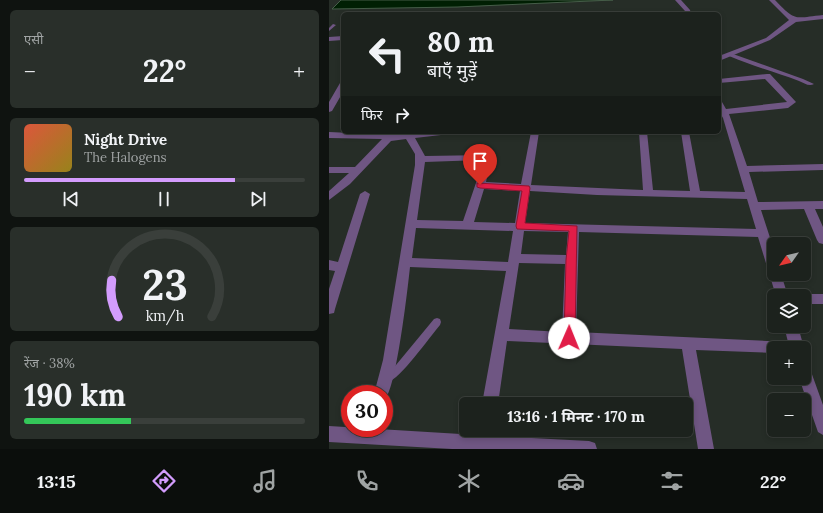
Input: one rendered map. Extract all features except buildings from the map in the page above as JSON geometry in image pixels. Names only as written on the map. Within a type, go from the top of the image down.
[{"type":"street","points":[[678,0],[688,10],[688,12]]},
{"type":"street","points":[[771,0],[788,17],[794,20]]},
{"type":"street","points":[[721,58],[768,38],[794,20],[823,17]]},
{"type":"street","points":[[329,39],[341,38]]},
{"type":"street","points":[[721,81],[767,76],[792,102],[788,105],[721,108],[743,169],[767,246]]},
{"type":"street","points":[[329,108],[341,88]]},
{"type":"street","points":[[329,108],[341,107]]},
{"type":"street","points":[[329,196],[358,170],[388,139],[425,134]]},
{"type":"street","points":[[491,397],[535,134]]},
{"type":"street","points":[[643,134],[648,193]]},
{"type":"street","points":[[685,134],[696,195]]},
{"type":"street","points":[[329,135],[400,137],[421,154],[390,360],[384,385]]},
{"type":"street","points":[[420,159],[483,157],[486,161],[467,225]]},
{"type":"street","points":[[743,169],[823,167]]},
{"type":"street","points":[[329,170],[358,170]]},
{"type":"street","points":[[480,185],[696,195],[751,196]]},
{"type":"street","points":[[329,309],[365,194]]},
{"type":"street","points":[[808,205],[823,240]]},
{"type":"street","points":[[755,206],[823,205]]},
{"type":"street","points":[[410,224],[763,233]]},
{"type":"street","points":[[569,338],[571,260],[574,228]]},
{"type":"street","points":[[404,262],[514,263],[571,260]]},
{"type":"street","points":[[329,265],[342,267]]},
{"type":"street","points":[[811,299],[823,299]]},
{"type":"street","points":[[501,335],[767,346]]},
{"type":"street","points":[[688,342],[706,449]]},
{"type":"street","points":[[809,385],[823,427]]},
{"type":"street","points":[[329,434],[341,433]]},
{"type":"street","points":[[393,433],[459,435]]},
{"type":"street","points":[[493,437],[589,449]]},
{"type":"lane","points":[[329,30],[334,25]]},
{"type":"lane","points":[[731,55],[752,64],[792,75],[811,84]]},
{"type":"lane","points":[[385,380],[399,368],[437,322]]},
{"type":"shaded area","points":[[341,0],[613,0],[457,7],[332,9]]},
{"type":"route","points":[[480,185],[526,188],[520,226],[574,228],[571,260],[569,338]]}]
